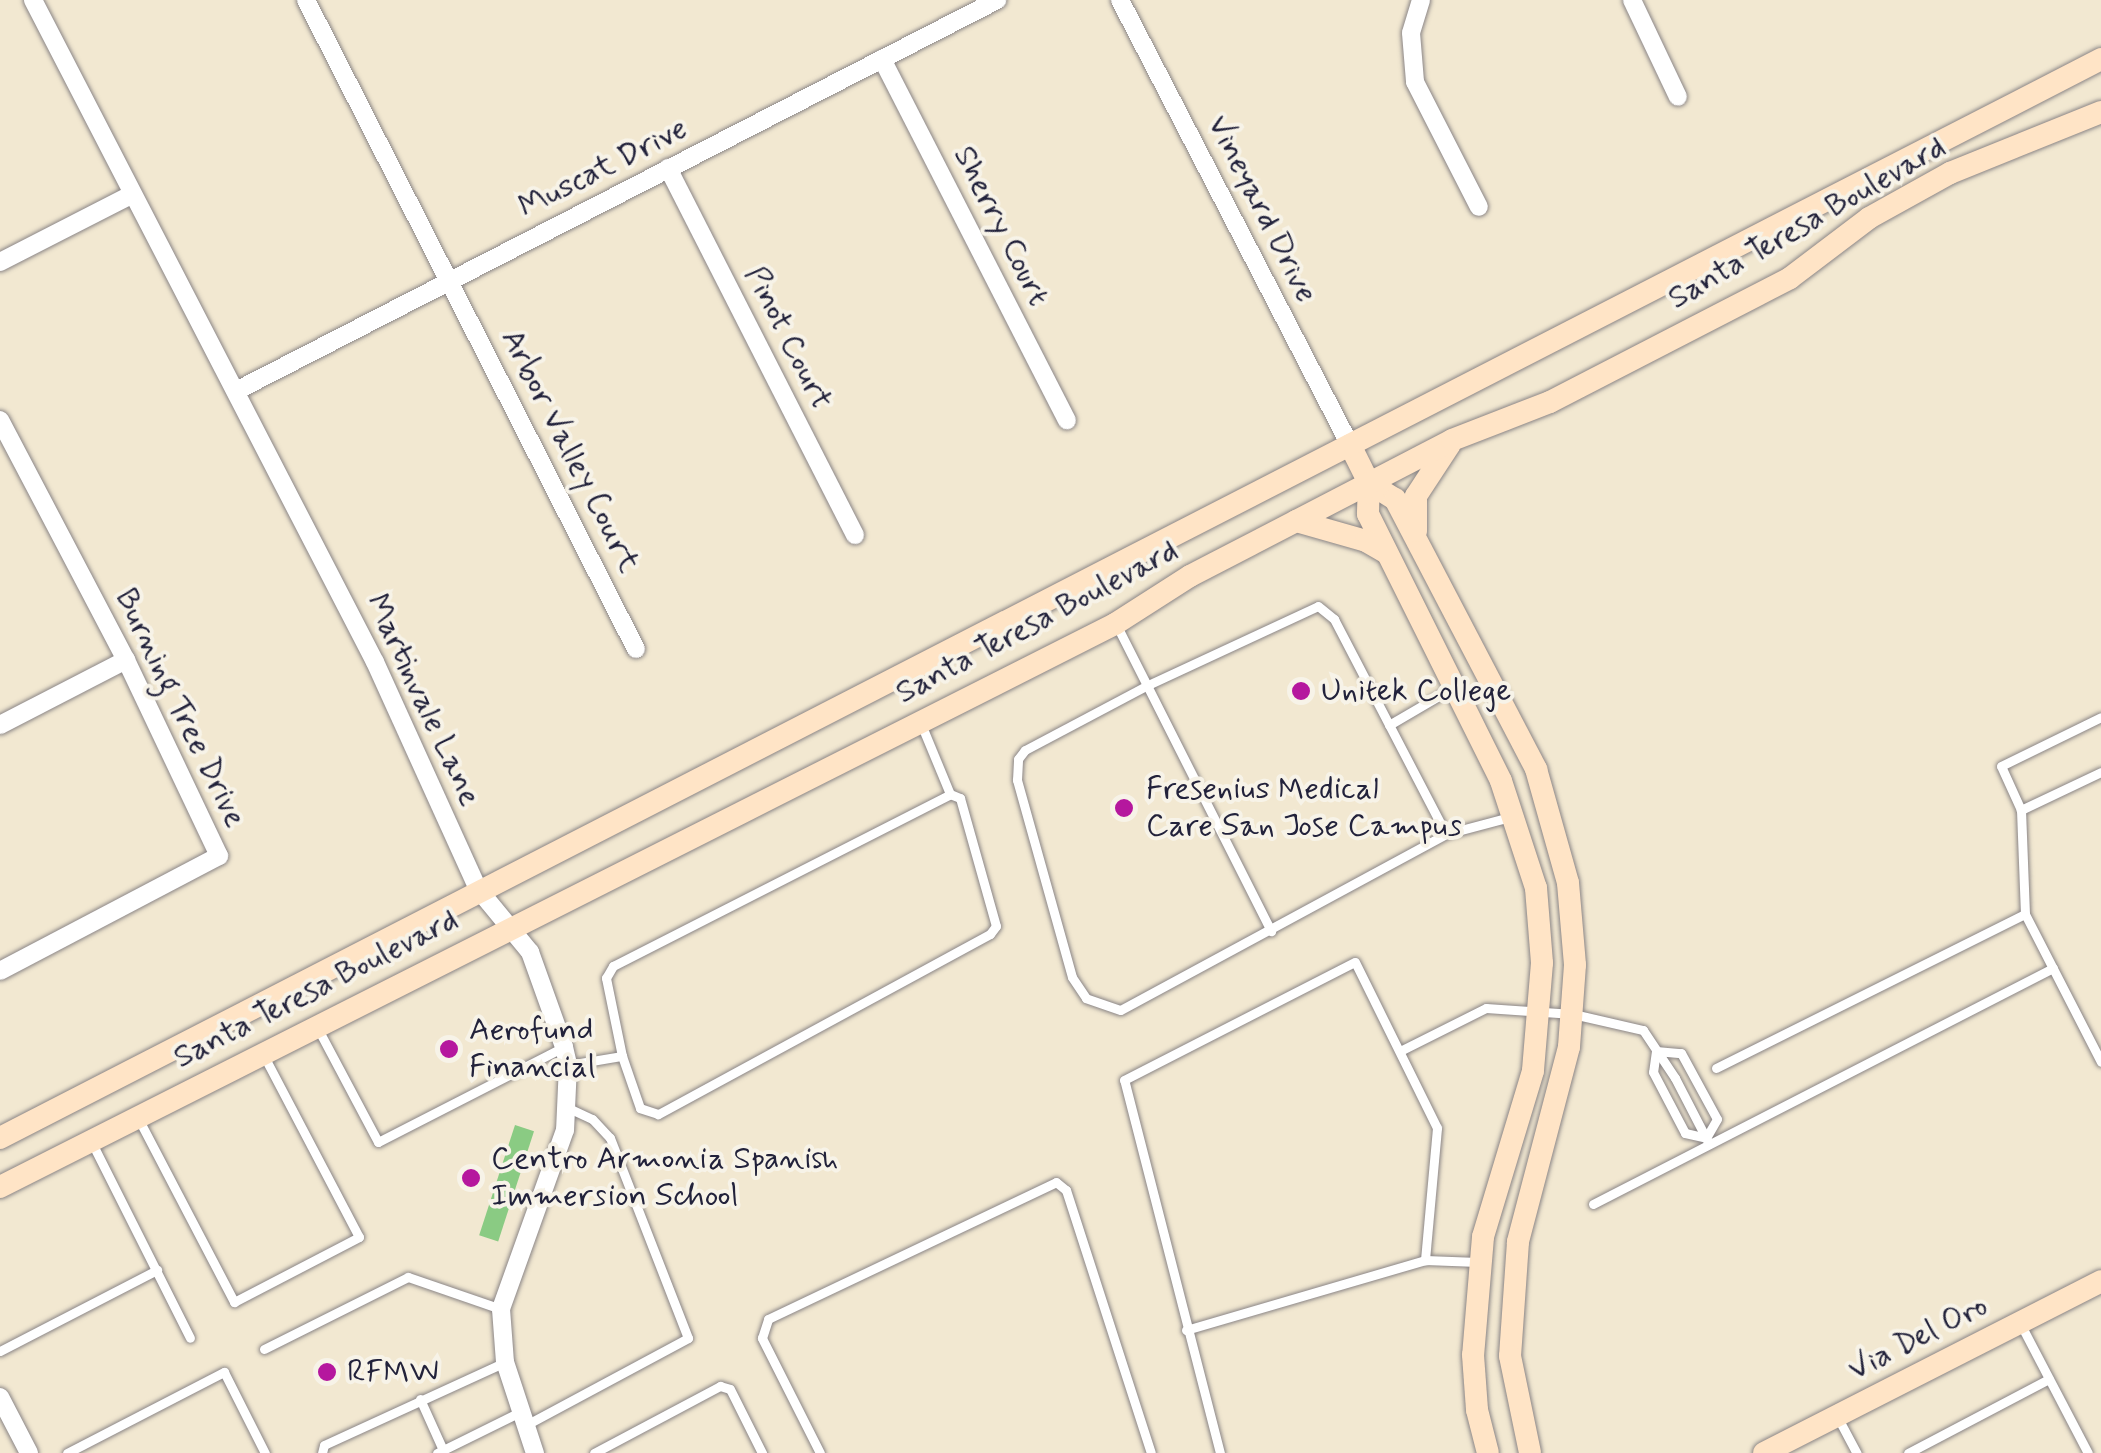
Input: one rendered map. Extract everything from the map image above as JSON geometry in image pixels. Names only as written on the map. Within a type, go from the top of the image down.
[{"type":"main road","name":"Santa Teresa Boulevard","points":[[0,1138],[2101,58]]},
{"type":"main road","name":"Santa Teresa Boulevard","points":[[0,1187],[316,1024],[1116,624],[1190,576],[1452,440],[1550,402],[1790,278],[1869,218],[1950,173],[2101,112]]},
{"type":"main road","points":[[1416,540],[1416,496],[1452,440]]},
{"type":"main road","points":[[1350,445],[1370,483],[1395,499],[1536,769],[1568,883],[1573,1014],[1558,1096],[1518,1242],[1510,1356],[1530,1453]]},
{"type":"main road","points":[[1370,483],[1368,514],[1456,686],[1512,816],[1536,888],[1541,1012],[1533,1071],[1483,1237],[1473,1355],[1477,1410],[1488,1453]]},
{"type":"main road","points":[[1296,521],[1366,541],[1387,553]]},
{"type":"main road","name":"Via Del Oro","points":[[1764,1453],[2101,1281]]},
{"type":"street","name":"Martinvale Lane","points":[[33,0],[375,662],[478,889],[513,926],[530,952],[566,1056],[568,1108],[565,1130],[501,1309],[504,1362],[521,1420],[536,1453]]},
{"type":"street","name":"Arbor Valley Court","points":[[306,0],[636,649]]},
{"type":"street","name":"Muscat Drive","points":[[236,391],[997,0]]},
{"type":"street","name":"Vineyard Drive","points":[[1120,0],[1350,445]]},
{"type":"street","points":[[1421,0],[1411,32],[1415,82],[1478,207]]},
{"type":"street","points":[[1632,0],[1678,97]]},
{"type":"street","name":"Sherry Court","points":[[882,59],[1067,420]]},
{"type":"street","name":"Pinot Court","points":[[668,168],[855,536]]},
{"type":"street","points":[[0,262],[133,194]]},
{"type":"street","name":"Burning Tree Drive","points":[[0,420],[126,660],[220,856],[0,970]]},
{"type":"street","points":[[0,725],[126,660]]},
{"type":"street","points":[[0,1396],[28,1453]]},
{"type":"lane","points":[[1446,834],[1334,618],[1318,606],[1148,685],[1025,750],[1018,759],[1017,780],[1072,978],[1086,998],[1120,1010],[1446,834],[1512,816]]},
{"type":"lane","points":[[1116,624],[1270,931]]},
{"type":"lane","points":[[1389,725],[1456,686]]},
{"type":"lane","points":[[2101,718],[2000,766],[2021,810],[2025,914],[2101,1062]]},
{"type":"lane","points":[[920,722],[950,794],[960,798],[996,926],[990,934],[658,1114],[640,1108],[622,1056],[606,978],[613,966],[950,794]]},
{"type":"lane","points":[[2021,810],[2101,772]]},
{"type":"lane","points":[[1716,1068],[2025,914]]},
{"type":"lane","points":[[1220,1453],[1124,1080],[1355,962],[1437,1128],[1425,1260]]},
{"type":"lane","points":[[1593,1204],[1708,1141],[2053,968]]},
{"type":"lane","points":[[1400,1051],[1486,1008],[1573,1014],[1643,1030],[1708,1141]]},
{"type":"lane","points":[[316,1024],[378,1142],[566,1056],[622,1056]]},
{"type":"lane","points":[[1656,1051],[1652,1072],[1685,1133],[1708,1141]]},
{"type":"lane","points":[[1656,1051],[1682,1053],[1717,1119],[1708,1141]]},
{"type":"lane","points":[[137,1116],[234,1302],[359,1236],[262,1052]]},
{"type":"lane","points":[[420,1399],[440,1451],[521,1420],[688,1338],[610,1138],[592,1119],[568,1108]]},
{"type":"lane","points":[[91,1140],[190,1338]]},
{"type":"lane","points":[[820,1453],[762,1338],[768,1320],[1056,1182],[1066,1190],[1151,1453]]},
{"type":"lane","points":[[1186,1330],[1425,1260],[1481,1262]]},
{"type":"lane","points":[[0,1351],[156,1270]]},
{"type":"lane","points":[[264,1349],[408,1277],[501,1309]]},
{"type":"lane","points":[[2020,1323],[2088,1453]]},
{"type":"lane","points":[[322,1453],[324,1444],[504,1362]]},
{"type":"lane","points":[[67,1453],[224,1372],[265,1453]]},
{"type":"lane","points":[[1908,1453],[2048,1379]]},
{"type":"lane","points":[[594,1453],[720,1386],[730,1388],[762,1453]]},
{"type":"lane","points":[[1837,1416],[1857,1453]]},
{"type":"green space","points":[[515,1125],[534,1131],[498,1242],[479,1235]]},
{"type":"place","name":"Unitek College","points":[[1301,691]]},
{"type":"place","name":"Fresenius Medical Care San Jose Campus","points":[[1124,808]]},
{"type":"place","name":"Aerofund Financial","points":[[449,1049]]},
{"type":"place","name":"Centro Armonia Spanish Immersion School","points":[[471,1178]]},
{"type":"place","name":"RFMW","points":[[327,1372]]}]
